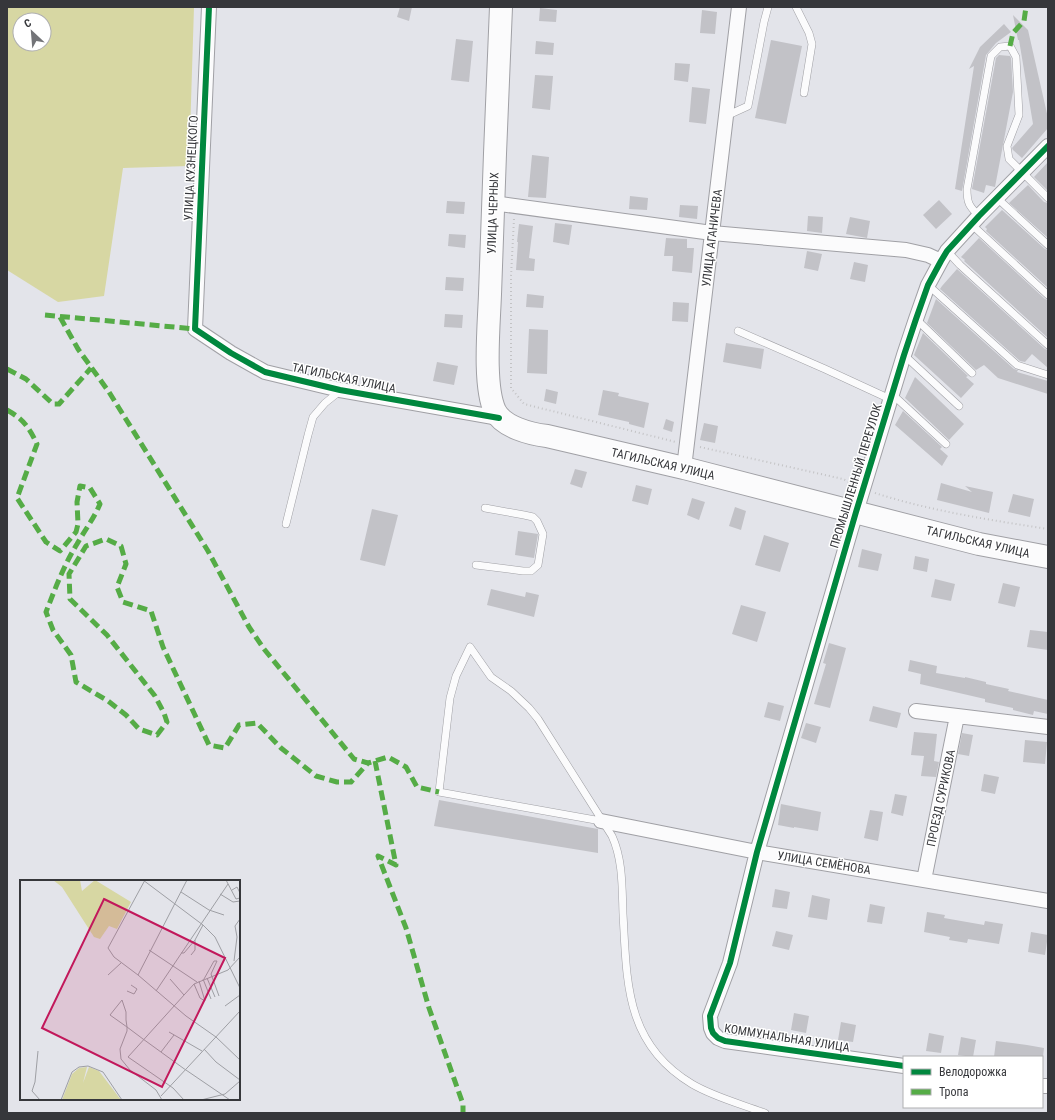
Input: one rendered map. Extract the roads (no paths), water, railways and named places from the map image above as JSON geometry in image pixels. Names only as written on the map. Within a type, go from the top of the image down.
[{"type":"main road","name":"УЛИЦА ЧЕРНЫХ","points":[[499,418],[492,403],[489,387],[488,357],[501,7]]},
{"type":"main road","name":"ТАГИЛЬСКАЯ УЛИЦА","points":[[499,418],[532,434],[547,436],[684,468],[979,544],[1048,557]]},
{"type":"street","name":"УЛИЦА КУЗНЕЦКОГО","points":[[195,329],[209,7]]},
{"type":"street","name":"УЛИЦА АГАНИЧЕВА","points":[[684,468],[739,7]]},
{"type":"street","name":"ПРОМЫШЛЕННЫЙ ПЕРЕУЛОК","points":[[757,852],[856,512],[904,355],[928,285],[944,256],[975,220],[1048,146]]},
{"type":"street","points":[[493,203],[712,233],[906,250],[928,255],[944,256]]},
{"type":"street","name":"ТАГИЛЬСКАЯ УЛИЦА","points":[[195,329],[231,353],[265,372],[340,390],[499,418]]},
{"type":"street","points":[[916,711],[1048,727]]},
{"type":"street","name":"ПРОЕЗД СУРИКОВА","points":[[924,880],[957,716]]},
{"type":"street","name":"УЛИЦА СЕМЁНОВА","points":[[601,821],[757,852],[1048,901]]},
{"type":"street","name":"КОММУНАЛЬНАЯ УЛИЦА","points":[[757,852],[730,963],[710,1016],[713,1033],[718,1038],[725,1041],[903,1066]]},
{"type":"lane","points":[[726,116],[748,106],[768,7]]},
{"type":"lane","points":[[796,7],[809,33],[812,44],[804,93]]},
{"type":"lane","points":[[1048,198],[1009,160],[1007,146],[1020,115],[1016,57],[1010,46],[1000,47],[991,56],[967,189],[967,202],[975,220],[1048,295]]},
{"type":"lane","points":[[997,198],[1048,245]]},
{"type":"lane","points":[[944,256],[960,265],[1048,345]]},
{"type":"lane","points":[[928,285],[1017,365],[1048,375]]},
{"type":"lane","points":[[916,319],[972,373]]},
{"type":"lane","points":[[738,331],[891,397],[946,444]]},
{"type":"lane","points":[[904,355],[959,406]]},
{"type":"lane","points":[[286,524],[313,417],[325,402],[340,390]]},
{"type":"lane","points":[[476,564],[523,571],[531,571],[538,565],[543,534],[537,521],[533,517],[486,508]]},
{"type":"lane","points":[[601,821],[438,792],[450,698],[456,676],[470,647],[491,677],[511,691],[538,719],[601,821],[612,836],[616,847],[622,894],[628,984],[632,1003],[648,1043],[666,1066],[693,1084],[713,1094],[765,1113]]}]
